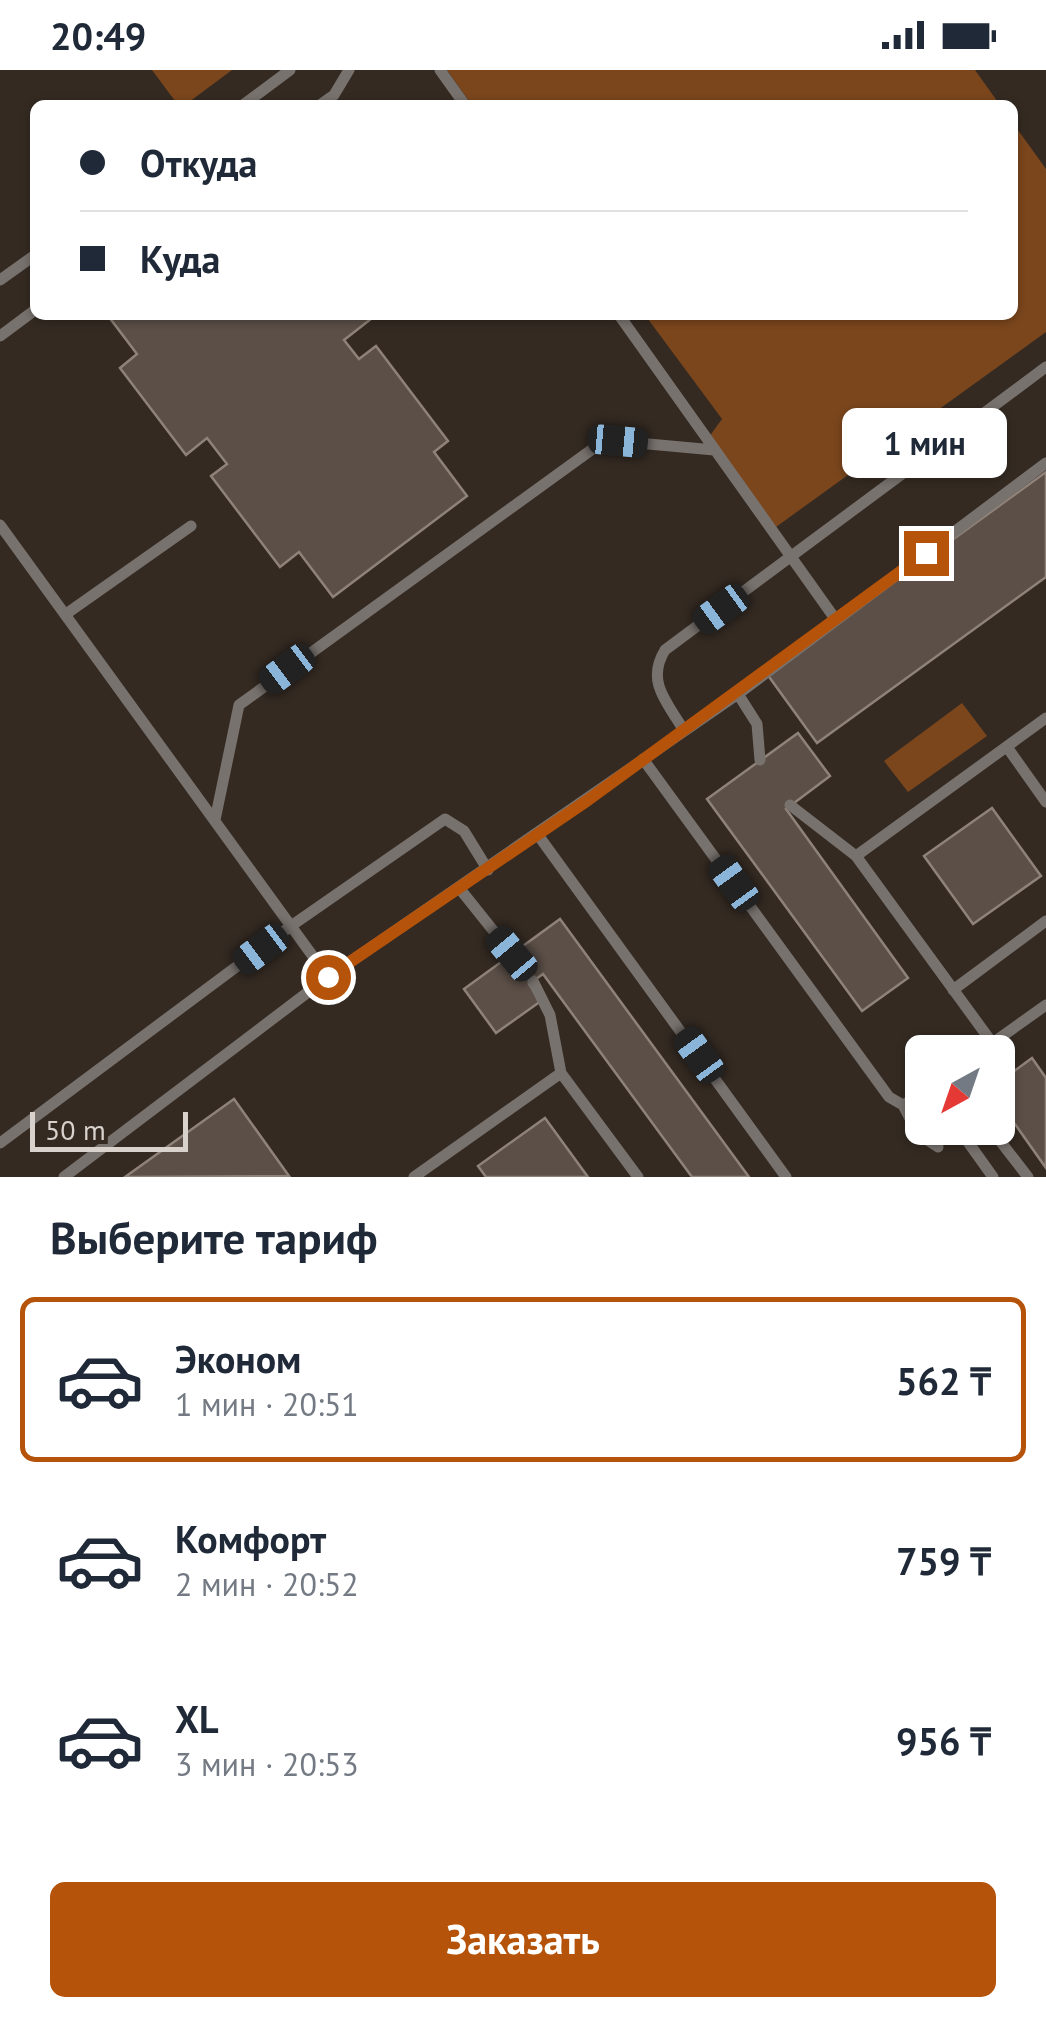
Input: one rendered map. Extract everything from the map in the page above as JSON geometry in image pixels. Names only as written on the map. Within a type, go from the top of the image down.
[{"type":"lane","points":[[250,100],[290,70]]},
{"type":"lane","points":[[327,100],[349,70]]},
{"type":"lane","points":[[440,70],[462,100]]},
{"type":"lane","points":[[0,280],[30,259]]},
{"type":"lane","points":[[0,336],[30,314]]},
{"type":"lane","points":[[623,320],[836,620]]},
{"type":"lane","points":[[683,729],[656,686],[655,668],[666,650],[1046,366]]},
{"type":"lane","points":[[215,820],[239,705],[305,656],[606,440],[714,450]]},
{"type":"lane","points":[[64,1177],[328,977],[738,694],[1046,462]]},
{"type":"lane","points":[[0,525],[328,977]]},
{"type":"lane","points":[[66,614],[191,526]]},
{"type":"lane","points":[[738,694],[757,724],[760,760]]},
{"type":"lane","points":[[856,856],[1046,718]]},
{"type":"lane","points":[[1006,747],[1046,802]]},
{"type":"lane","points":[[643,759],[889,1096],[903,1104],[918,1134],[938,1147]]},
{"type":"lane","points":[[790,805],[856,856],[986,1035]]},
{"type":"lane","points":[[0,1144],[292,926],[446,818],[464,831],[488,870]]},
{"type":"lane","points":[[538,835],[786,1177]]},
{"type":"lane","points":[[460,889],[512,954]]},
{"type":"lane","points":[[954,990],[1046,921]]},
{"type":"lane","points":[[533,982],[550,1015],[561,1072],[638,1177]]},
{"type":"lane","points":[[1005,1035],[1045,1008]]},
{"type":"lane","points":[[423,1174],[561,1072]]},
{"type":"lane","points":[[970,1145],[993,1177]]},
{"type":"lane","points":[[1003,1145],[1028,1177]]},
{"type":"shaded area","points":[[152,70],[232,70],[192,100],[174,100]]},
{"type":"shaded area","points":[[447,70],[975,70],[996,100],[468,100]]},
{"type":"shaded area","points":[[1018,130],[1046,169],[1046,332],[776,527],[709,437],[722,419],[649,320],[1018,320]]},
{"type":"shaded area","points":[[962,703],[987,736],[908,792],[884,761]]},
{"type":"building","points":[[111,320],[370,320],[344,340],[359,359],[376,346],[448,441],[434,452],[467,496],[333,597],[299,552],[280,567],[211,476],[227,464],[207,438],[186,455],[120,368],[137,354]]},
{"type":"building","points":[[1046,472],[1046,577],[817,743],[767,674]]},
{"type":"building","points":[[798,733],[830,776],[786,809],[908,978],[862,1011],[707,799]]},
{"type":"building","points":[[992,808],[1041,876],[973,924],[924,856]]},
{"type":"building","points":[[560,919],[749,1177],[692,1177],[543,974],[529,984],[541,1001],[496,1033],[464,989]]},
{"type":"building","points":[[1032,1058],[1046,1078],[1046,1168],[1015,1124],[1015,1070]]},
{"type":"building","points":[[234,1099],[289,1176],[125,1177]]},
{"type":"building","points":[[545,1118],[588,1177],[486,1177],[478,1166]]},
{"type":"route","points":[[328,977],[738,694],[926,553]]}]
